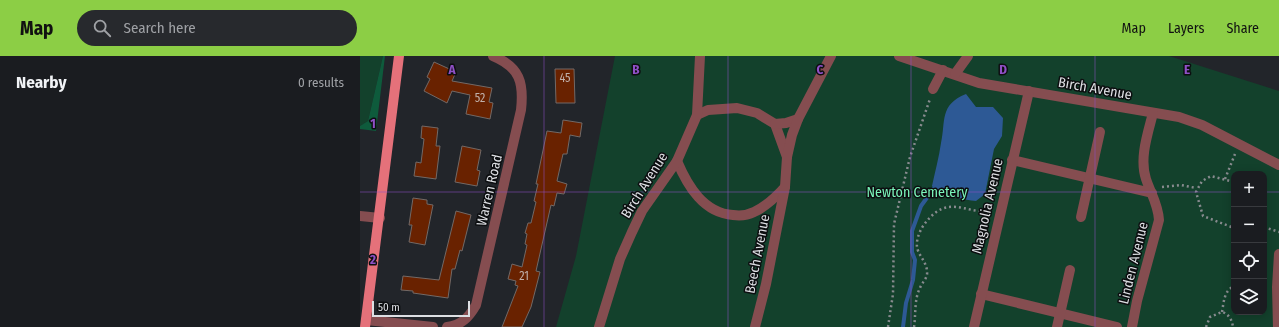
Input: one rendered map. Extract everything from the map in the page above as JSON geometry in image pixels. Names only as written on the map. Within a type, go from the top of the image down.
[{"type":"main road","points":[[365,324],[380,218],[399,56]]},
{"type":"street","name":"Warren Road","points":[[447,327],[456,326],[468,317],[476,305],[521,110],[523,89],[518,76],[512,67],[493,56]]},
{"type":"street","name":"Birch Avenue","points":[[599,327],[611,284],[632,232],[642,211],[678,162],[697,115],[700,56]]},
{"type":"street","points":[[678,162],[684,177],[703,203],[716,212],[740,216],[753,213],[768,204],[785,187],[787,157],[798,119],[831,56]]},
{"type":"street","name":"Birch Avenue","points":[[899,56],[979,83],[1179,117],[1202,125],[1279,165]]},
{"type":"street","points":[[955,74],[968,56]]},
{"type":"street","points":[[934,89],[943,70]]},
{"type":"street","name":"Magnolia Avenue","points":[[974,327],[1029,91]]},
{"type":"street","points":[[697,115],[708,110],[737,108],[757,113],[775,124],[786,123],[798,119]]},
{"type":"street","name":"Linden Avenue","points":[[1132,327],[1137,300],[1159,220],[1158,209],[1146,179],[1143,164],[1153,113]]},
{"type":"street","points":[[775,124],[787,157]]},
{"type":"street","points":[[1081,217],[1100,132]]},
{"type":"street","points":[[1012,160],[1152,193]]},
{"type":"street","name":"Beech Avenue","points":[[755,327],[766,284],[785,187]]},
{"type":"street","points":[[360,216],[380,218]]},
{"type":"street","points":[[1278,327],[1277,280],[1279,254]]},
{"type":"street","points":[[1057,327],[1070,270]]},
{"type":"street","points":[[981,294],[1117,327]]},
{"type":"street","points":[[365,324],[433,327]]},
{"type":"path","points":[[888,327],[893,294],[894,224],[910,157],[934,89]]},
{"type":"path","points":[[1225,179],[1240,145]]},
{"type":"path","points":[[1231,181],[1211,176],[1202,181],[1196,188],[1203,216],[1231,227]]},
{"type":"path","points":[[1152,193],[1160,188],[1174,185],[1196,188]]},
{"type":"path","points":[[914,327],[917,294],[927,272],[926,264],[917,249],[918,235],[924,224],[934,212],[944,206],[956,206],[986,212],[1000,213]]},
{"type":"path","points":[[1267,228],[1279,232]]},
{"type":"path","points":[[1222,312],[1226,294],[1231,287]]},
{"type":"path","points":[[1206,327],[1210,317],[1222,312]]},
{"type":"path","points":[[1222,312],[1232,320],[1233,327]]},
{"type":"green space","points":[[360,56],[383,56],[368,121],[360,126]]},
{"type":"green space","points":[[383,56],[385,56],[376,131],[360,129],[360,126],[368,121]]},
{"type":"green space","name":"Newton Cemetery","points":[[615,56],[1169,56],[1279,91],[1279,327],[556,327],[576,256]]},
{"type":"water","points":[[966,94],[976,107],[993,107],[1003,118],[1002,136],[994,149],[985,194],[976,201],[959,198],[940,192],[932,186],[939,154],[945,114],[951,103],[957,98]]},
{"type":"building","points":[[434,62],[456,72],[452,81],[492,88],[489,102],[493,103],[490,119],[466,114],[470,95],[452,91],[447,103],[424,91],[430,79],[427,77]]},
{"type":"building","points":[[555,69],[574,69],[575,103],[556,103]]},
{"type":"building","points":[[563,120],[582,123],[580,137],[570,135],[567,154],[563,154],[557,181],[567,184],[564,194],[557,193],[554,206],[551,205],[536,271],[540,272],[531,307],[522,327],[502,327],[518,286],[515,285],[516,281],[508,279],[512,264],[522,267],[527,245],[525,244],[527,234],[525,233],[528,223],[531,223],[536,202],[534,201],[538,184],[536,184],[547,131],[561,133]]},
{"type":"building","points":[[422,126],[438,128],[436,146],[440,146],[436,179],[414,176],[416,162],[421,163],[424,139],[421,138]]},
{"type":"building","points":[[462,146],[481,150],[477,170],[480,171],[477,186],[455,182]]},
{"type":"building","points":[[413,198],[427,200],[427,204],[433,205],[425,245],[409,242],[412,225],[409,225]]},
{"type":"building","points":[[456,211],[471,215],[462,251],[460,250],[455,269],[452,269],[448,298],[401,290],[403,276],[439,280]]},
{"type":"waterway","points":[[903,327],[906,303],[913,280],[915,260],[912,252],[912,231],[921,206],[934,188]]}]
